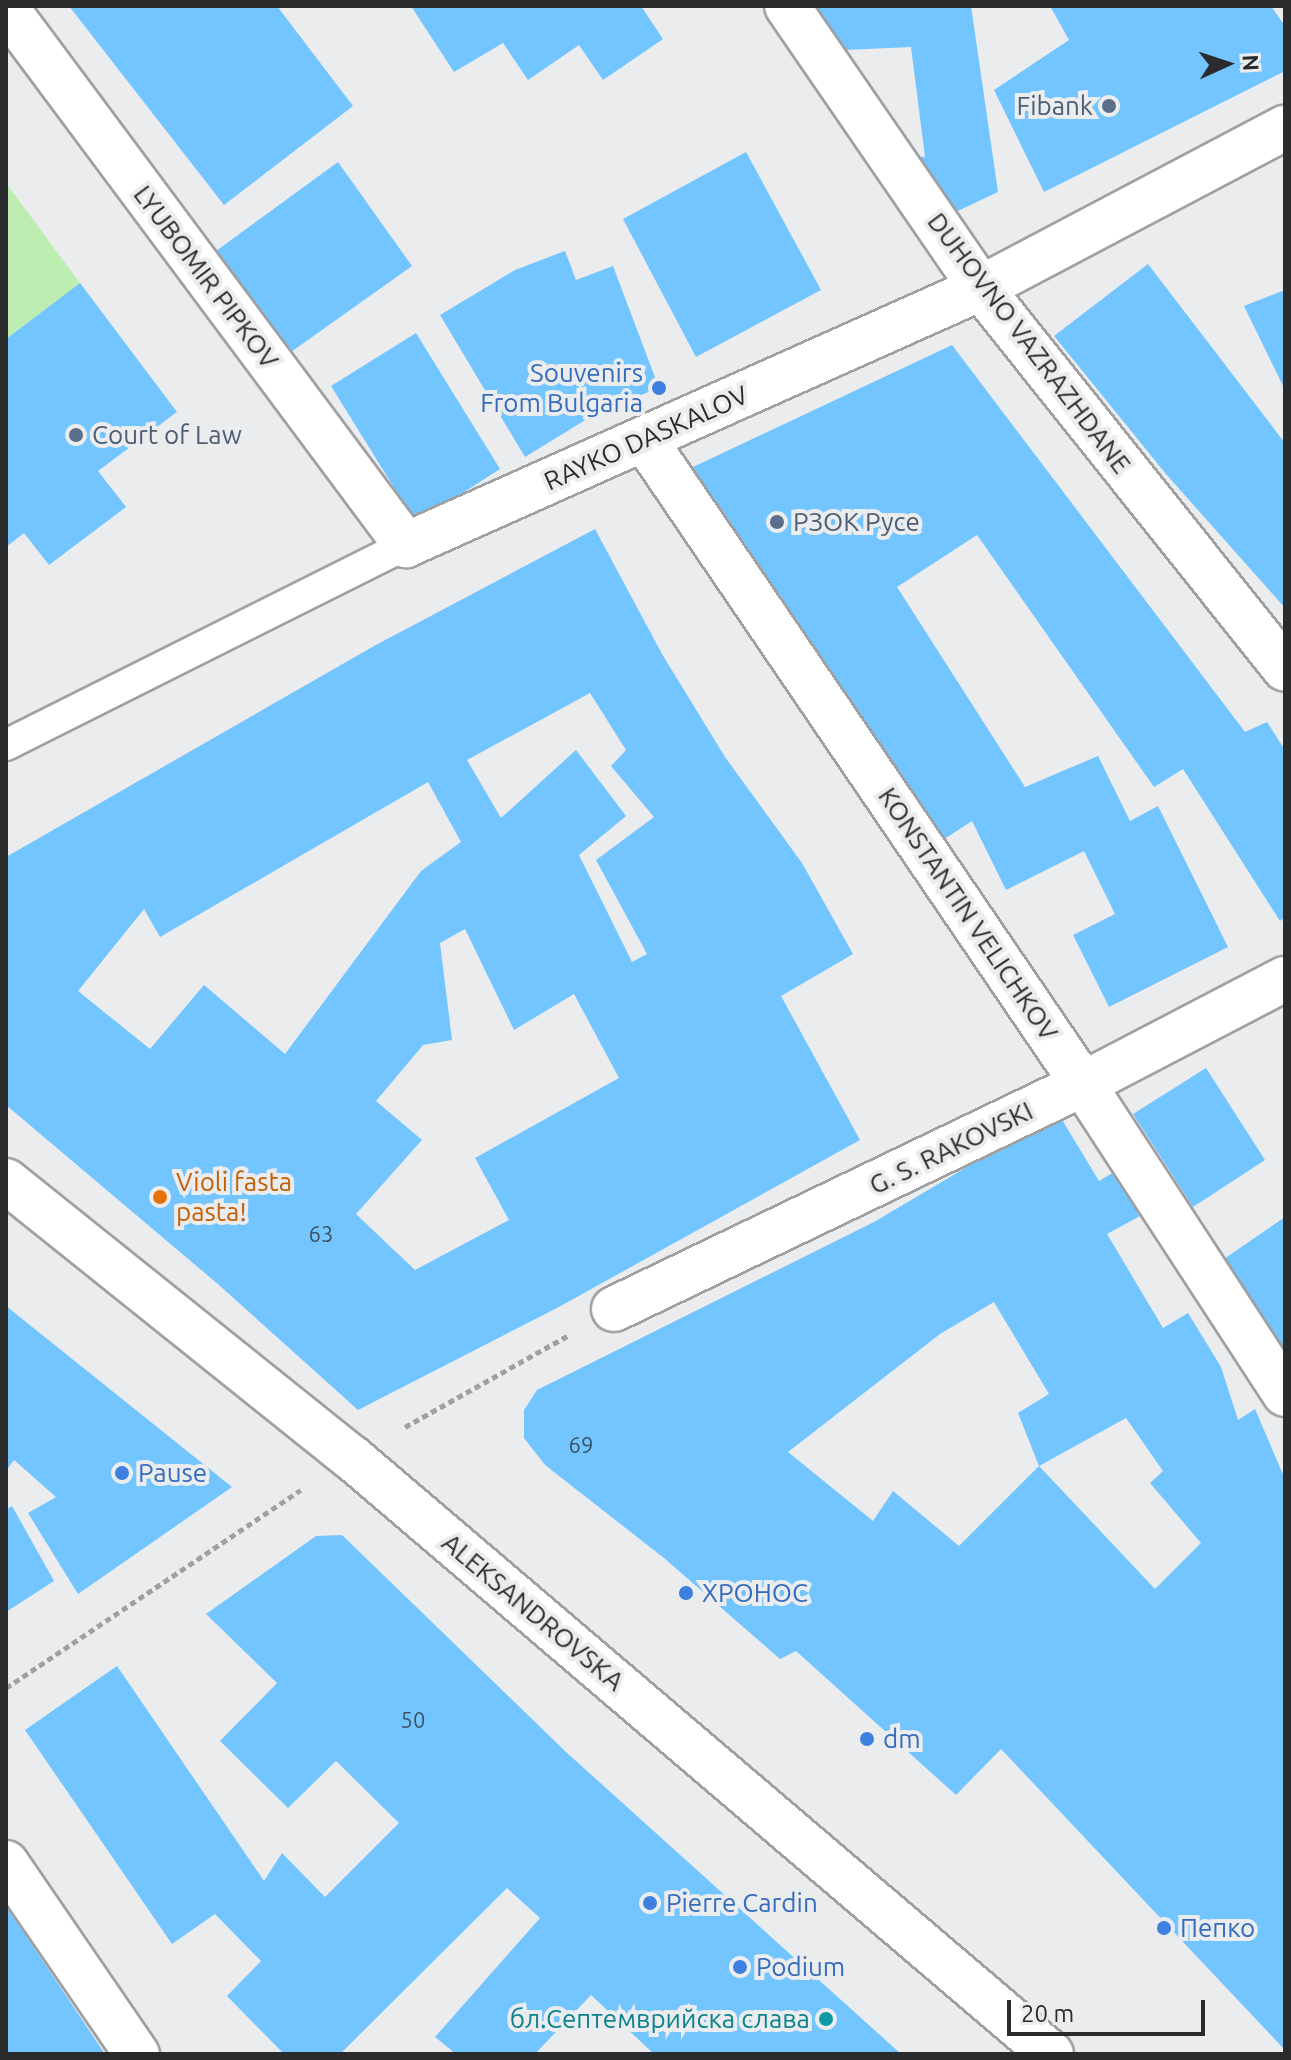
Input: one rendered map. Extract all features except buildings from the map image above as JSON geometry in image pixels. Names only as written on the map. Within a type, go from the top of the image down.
[{"type":"street","name":"DUHOVNO VAZRAZHDANE","points":[[787,6],[981,288],[1285,669]]},
{"type":"street","name":"LYUBOMIR PIPKOV","points":[[6,8],[406,545]]},
{"type":"street","name":"RAYKO DASKALOV","points":[[406,545],[981,288],[1285,128]]},
{"type":"street","name":"KONSTANTIN VELICHKOV","points":[[644,439],[1083,1084],[1285,1394]]},
{"type":"street","name":"G. S. RAKOVSKI","points":[[614,1309],[1083,1084],[1285,979]]},
{"type":"street","name":"ALEKSANDROVSKA","points":[[6,1181],[351,1457],[1051,2054]]},
{"type":"street","points":[[6,1863],[137,2054]]},
{"type":"lane","name":"RAYKO DASKALOV","points":[[6,745],[406,545]]},
{"type":"path","points":[[6,1688],[351,1457],[614,1309]]},
{"type":"green space","points":[[6,183],[80,283],[6,339]]},
{"type":"place","name":"Fibank","points":[[1109,106]]},
{"type":"place","name":"Souvenirs From Bulgaria","points":[[659,388]]},
{"type":"place","name":"Сourt of Law","points":[[76,435]]},
{"type":"place","name":"РЗОК Русе","points":[[777,522]]},
{"type":"place","name":"Violi fasta pasta!","points":[[160,1197]]},
{"type":"place","name":"Pause","points":[[122,1473]]},
{"type":"place","name":"XPOHOC","points":[[686,1593]]},
{"type":"place","name":"dm","points":[[867,1739]]},
{"type":"place","name":"Pierre Cardin","points":[[650,1903]]},
{"type":"place","name":"Пепко","points":[[1164,1928]]},
{"type":"place","name":"Podium","points":[[740,1967]]},
{"type":"place","name":"бл.Септемврийска слава","points":[[826,2019]]}]
